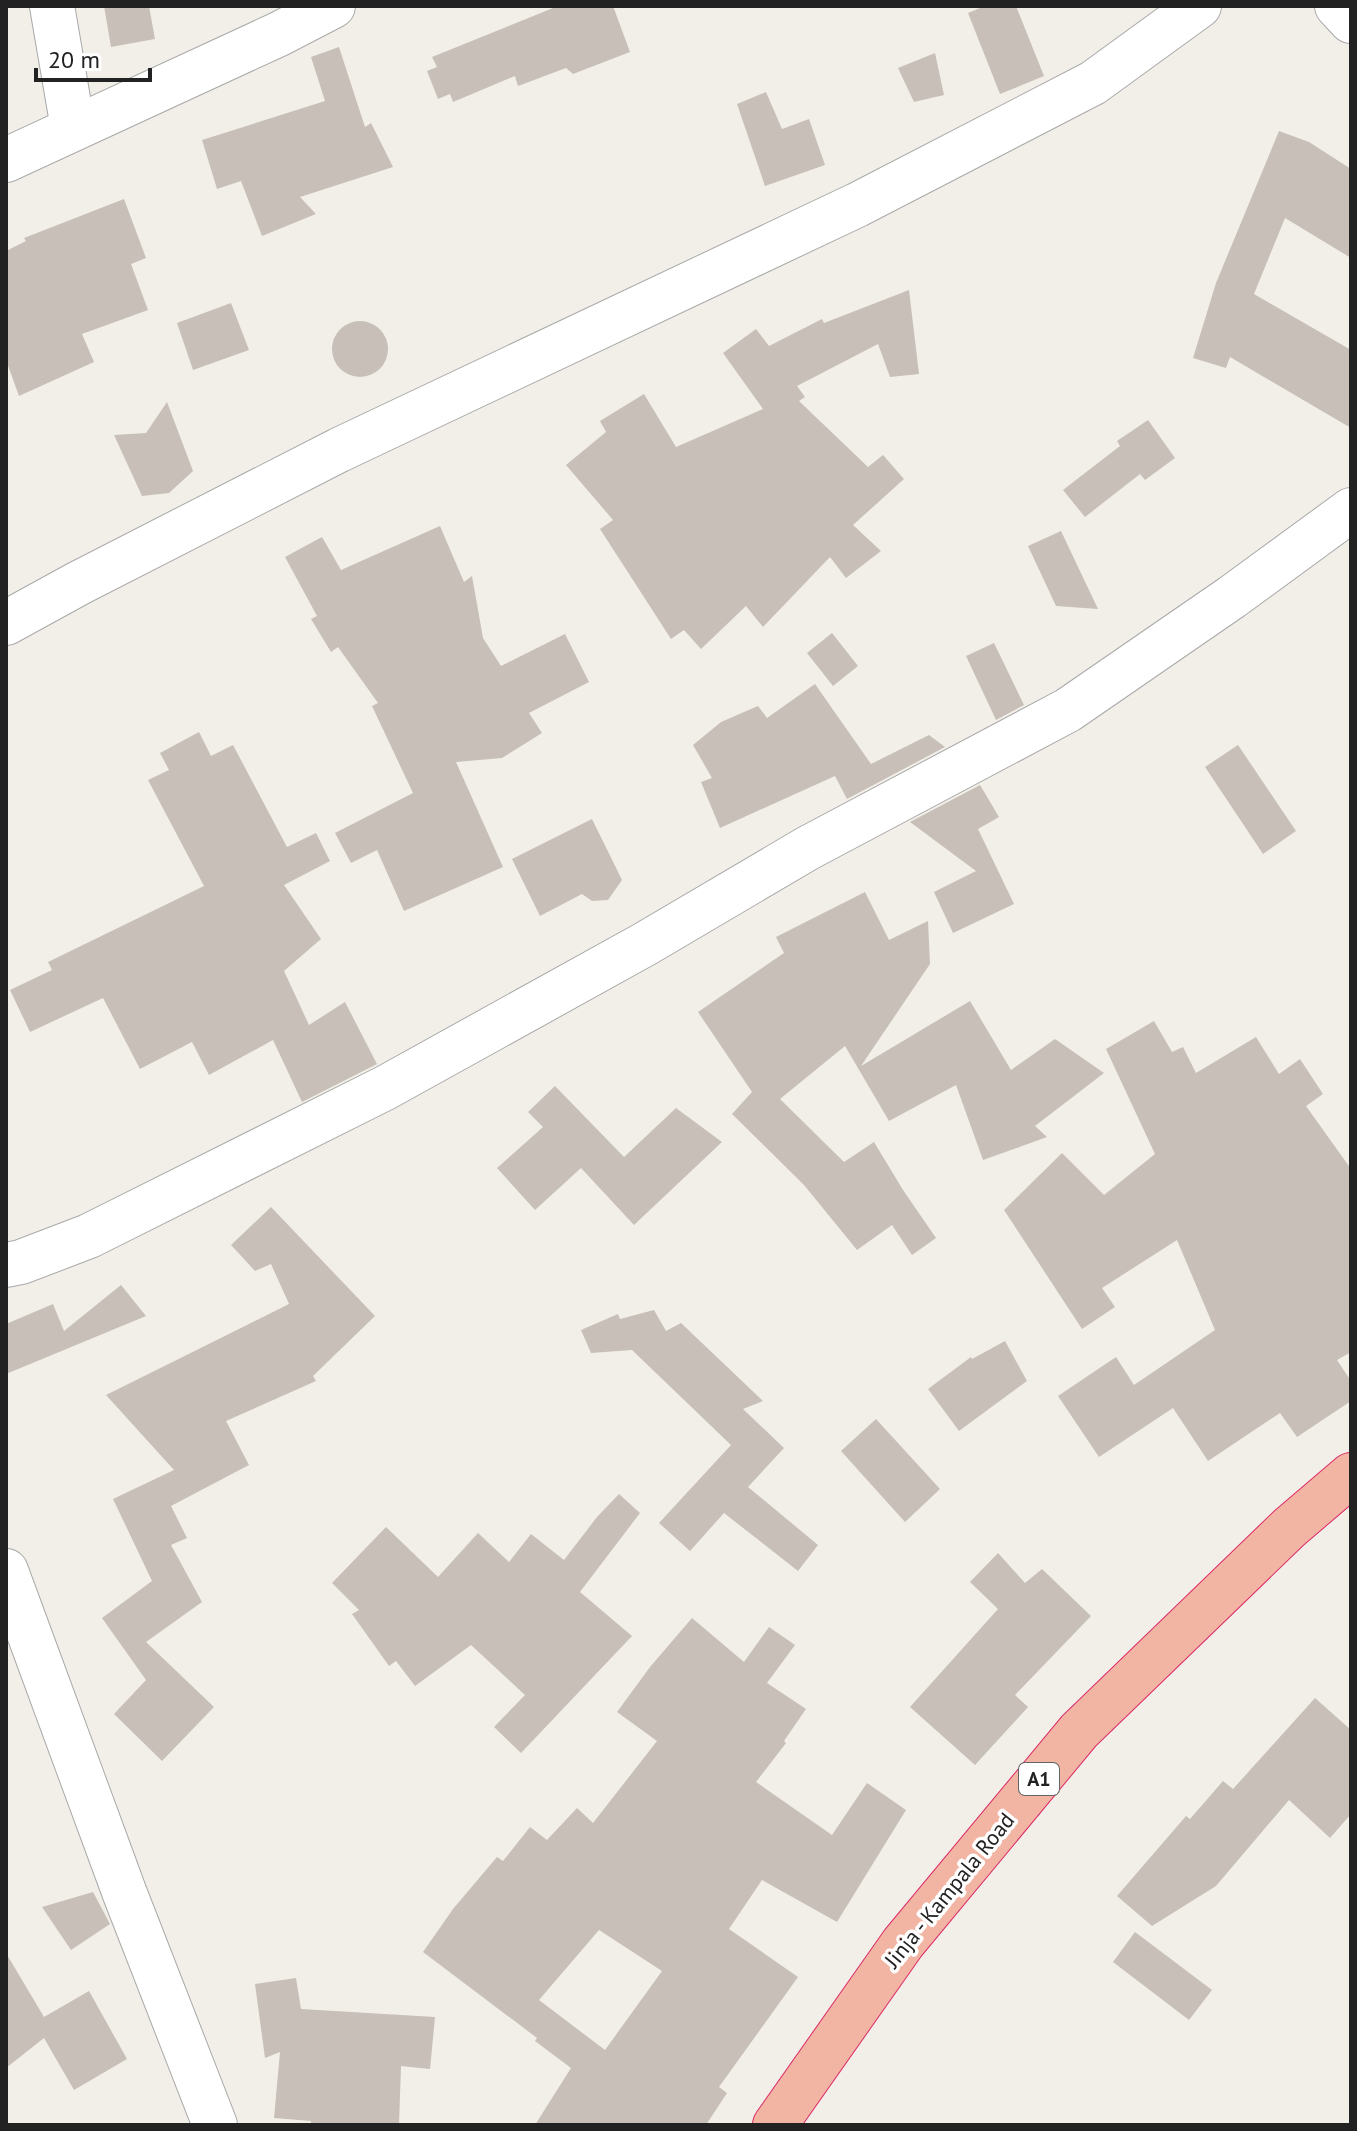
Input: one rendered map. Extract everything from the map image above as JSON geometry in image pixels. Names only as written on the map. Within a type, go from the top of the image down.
[{"type":"highway","name":"Jinja - Kampala Road","points":[[775,2125],[903,1943],[1079,1731],[1289,1528],[1351,1475]]},
{"type":"street","points":[[52,6],[73,128]]},
{"type":"street","points":[[6,160],[333,6]]},
{"type":"street","points":[[6,623],[339,450],[857,205],[1052,105],[1093,83],[1199,6]]},
{"type":"street","points":[[1337,6],[1351,21]]},
{"type":"street","points":[[6,1265],[89,1236],[385,1088],[645,944],[808,848],[1068,710],[1351,510]]},
{"type":"street","points":[[6,1571],[119,1879],[215,2125]]},
{"type":"building","points":[[104,6],[149,6],[155,39],[111,47]]},
{"type":"building","points":[[558,6],[613,6],[630,52],[573,74],[566,68],[518,86],[515,76],[453,102],[450,94],[438,99],[427,71],[437,67],[432,57]]},
{"type":"building","points":[[985,6],[1016,6],[1044,76],[1000,94],[968,13]]},
{"type":"building","points":[[339,47],[365,127],[371,123],[393,167],[300,197],[316,214],[262,236],[241,181],[217,189],[202,140],[325,101],[311,57]]},
{"type":"building","points":[[935,53],[944,95],[914,102],[898,68]]},
{"type":"building","points":[[766,92],[782,129],[809,119],[825,165],[765,186],[737,104]]},
{"type":"building","points":[[1279,131],[1309,142],[1351,169],[1351,258],[1285,218],[1254,294],[1351,350],[1351,428],[1230,357],[1226,368],[1193,358],[1216,283]]},
{"type":"building","points":[[124,199],[146,258],[131,264],[148,310],[82,334],[94,362],[19,396],[6,360],[6,251],[26,241],[24,238]]},
{"type":"building","points":[[909,290],[919,374],[890,377],[878,344],[797,386],[805,397],[799,401],[868,467],[883,455],[904,479],[853,525],[881,551],[846,578],[830,557],[763,627],[746,606],[701,649],[684,630],[671,639],[600,529],[613,520],[566,465],[606,432],[600,421],[644,394],[676,447],[763,409],[723,353],[756,329],[769,346],[822,319],[824,323]]},
{"type":"building","points":[[231,303],[249,350],[193,370],[177,323]]},
{"type":"building","points":[[360,321],[380,329],[388,349],[380,369],[360,377],[340,369],[332,349],[340,329]]},
{"type":"building","points":[[167,402],[193,471],[169,493],[142,496],[114,435],[146,433]]},
{"type":"building","points":[[1148,420],[1175,458],[1145,480],[1140,474],[1085,517],[1063,490],[1120,446],[1117,441]]},
{"type":"building","points":[[440,526],[464,582],[472,576],[483,638],[501,666],[565,634],[589,682],[529,713],[542,733],[502,758],[456,762],[503,867],[404,911],[377,850],[351,863],[335,833],[413,793],[372,706],[378,703],[338,647],[331,652],[311,619],[317,616],[285,557],[322,537],[341,570]]},
{"type":"building","points":[[1061,531],[1098,609],[1056,606],[1028,546]]},
{"type":"building","points":[[832,633],[858,666],[833,686],[807,653]]},
{"type":"building","points":[[994,643],[1024,705],[996,720],[966,656]]},
{"type":"building","points":[[815,684],[871,764],[929,735],[945,747],[847,799],[835,776],[720,828],[701,782],[712,778],[693,745],[721,722],[758,706],[767,718]]},
{"type":"building","points":[[199,732],[211,756],[233,745],[287,847],[316,833],[330,861],[284,885],[321,939],[284,971],[309,1025],[345,1002],[377,1064],[302,1102],[273,1040],[209,1075],[192,1042],[140,1069],[103,998],[30,1032],[10,990],[52,970],[48,962],[204,886],[148,780],[169,770],[160,753]]},
{"type":"building","points":[[1238,745],[1296,831],[1263,854],[1205,767]]},
{"type":"building","points":[[980,785],[999,817],[978,829],[1014,904],[953,933],[934,892],[976,871],[910,822]]},
{"type":"building","points":[[592,819],[622,880],[608,900],[592,901],[582,894],[540,916],[512,859]]},
{"type":"building","points":[[865,892],[889,940],[928,921],[930,964],[861,1066],[970,1001],[1011,1070],[1055,1039],[1104,1073],[1035,1126],[1047,1137],[983,1160],[956,1085],[889,1121],[845,1046],[780,1099],[844,1162],[874,1142],[936,1238],[912,1255],[892,1225],[857,1250],[804,1185],[732,1114],[752,1092],[698,1012],[784,953],[776,937]]},
{"type":"building","points":[[1154,1021],[1172,1052],[1183,1047],[1196,1073],[1256,1037],[1279,1074],[1300,1059],[1323,1094],[1306,1106],[1351,1169],[1351,1352],[1337,1360],[1351,1381],[1351,1401],[1297,1437],[1280,1413],[1208,1461],[1173,1408],[1099,1457],[1058,1396],[1116,1357],[1134,1385],[1215,1330],[1177,1240],[1102,1288],[1115,1307],[1082,1329],[1004,1210],[1062,1153],[1104,1195],[1155,1154],[1106,1049]]},
{"type":"building","points":[[555,1086],[624,1157],[676,1108],[722,1142],[634,1225],[581,1168],[535,1210],[497,1168],[543,1127],[528,1112]]},
{"type":"building","points":[[271,1207],[375,1316],[313,1376],[316,1381],[226,1421],[249,1465],[171,1506],[187,1538],[171,1545],[202,1602],[146,1642],[214,1707],[162,1761],[114,1714],[146,1680],[102,1618],[152,1581],[113,1499],[174,1470],[106,1395],[289,1304],[271,1264],[255,1271],[231,1245]]},
{"type":"building","points":[[121,1285],[146,1316],[6,1374],[6,1324],[53,1304],[64,1331]]},
{"type":"building","points":[[654,1310],[666,1331],[681,1323],[763,1401],[743,1409],[784,1448],[748,1487],[818,1545],[798,1571],[724,1513],[690,1551],[659,1523],[731,1445],[632,1350],[591,1353],[581,1330],[618,1314],[620,1319]]},
{"type":"building","points":[[1005,1341],[1027,1381],[959,1431],[928,1389],[971,1357]]},
{"type":"building","points":[[876,1419],[940,1489],[905,1522],[841,1451]]},
{"type":"building","points":[[619,1494],[640,1513],[580,1592],[632,1636],[521,1753],[494,1727],[525,1695],[471,1645],[415,1686],[396,1661],[389,1666],[352,1614],[359,1610],[332,1583],[386,1527],[438,1577],[478,1533],[509,1562],[531,1534],[564,1560]]},
{"type":"building","points":[[998,1553],[1025,1583],[1042,1569],[1091,1616],[1015,1695],[1028,1707],[975,1765],[910,1707],[998,1609],[970,1582]]},
{"type":"building","points":[[692,1618],[744,1662],[769,1627],[795,1645],[767,1683],[806,1709],[784,1741],[786,1743],[756,1782],[832,1835],[867,1783],[906,1810],[837,1922],[762,1880],[729,1929],[798,1977],[719,2087],[727,2093],[706,2125],[535,2125],[571,2068],[535,2041],[537,2038],[423,1952],[453,1909],[497,1857],[503,1861],[530,1827],[547,1840],[577,1808],[593,1823],[657,1741],[617,1712]],"holes":[[[599,1930],[662,1971],[605,2050],[539,2000]]]},
{"type":"building","points":[[1315,1698],[1351,1730],[1351,1814],[1330,1838],[1289,1800],[1216,1886],[1152,1926],[1117,1896],[1186,1816],[1190,1819],[1223,1781],[1233,1789]]},
{"type":"building","points":[[93,1892],[110,1924],[71,1950],[42,1907]]},
{"type":"building","points":[[1135,1932],[1212,1990],[1189,2020],[1113,1962]]},
{"type":"building","points":[[6,1953],[44,2017],[89,1991],[127,2059],[74,2090],[44,2038],[6,2068]]},
{"type":"building","points":[[296,1978],[301,2009],[435,2017],[430,2069],[401,2066],[399,2125],[311,2125],[311,2121],[274,2118],[280,2052],[265,2058],[255,1984]]}]
